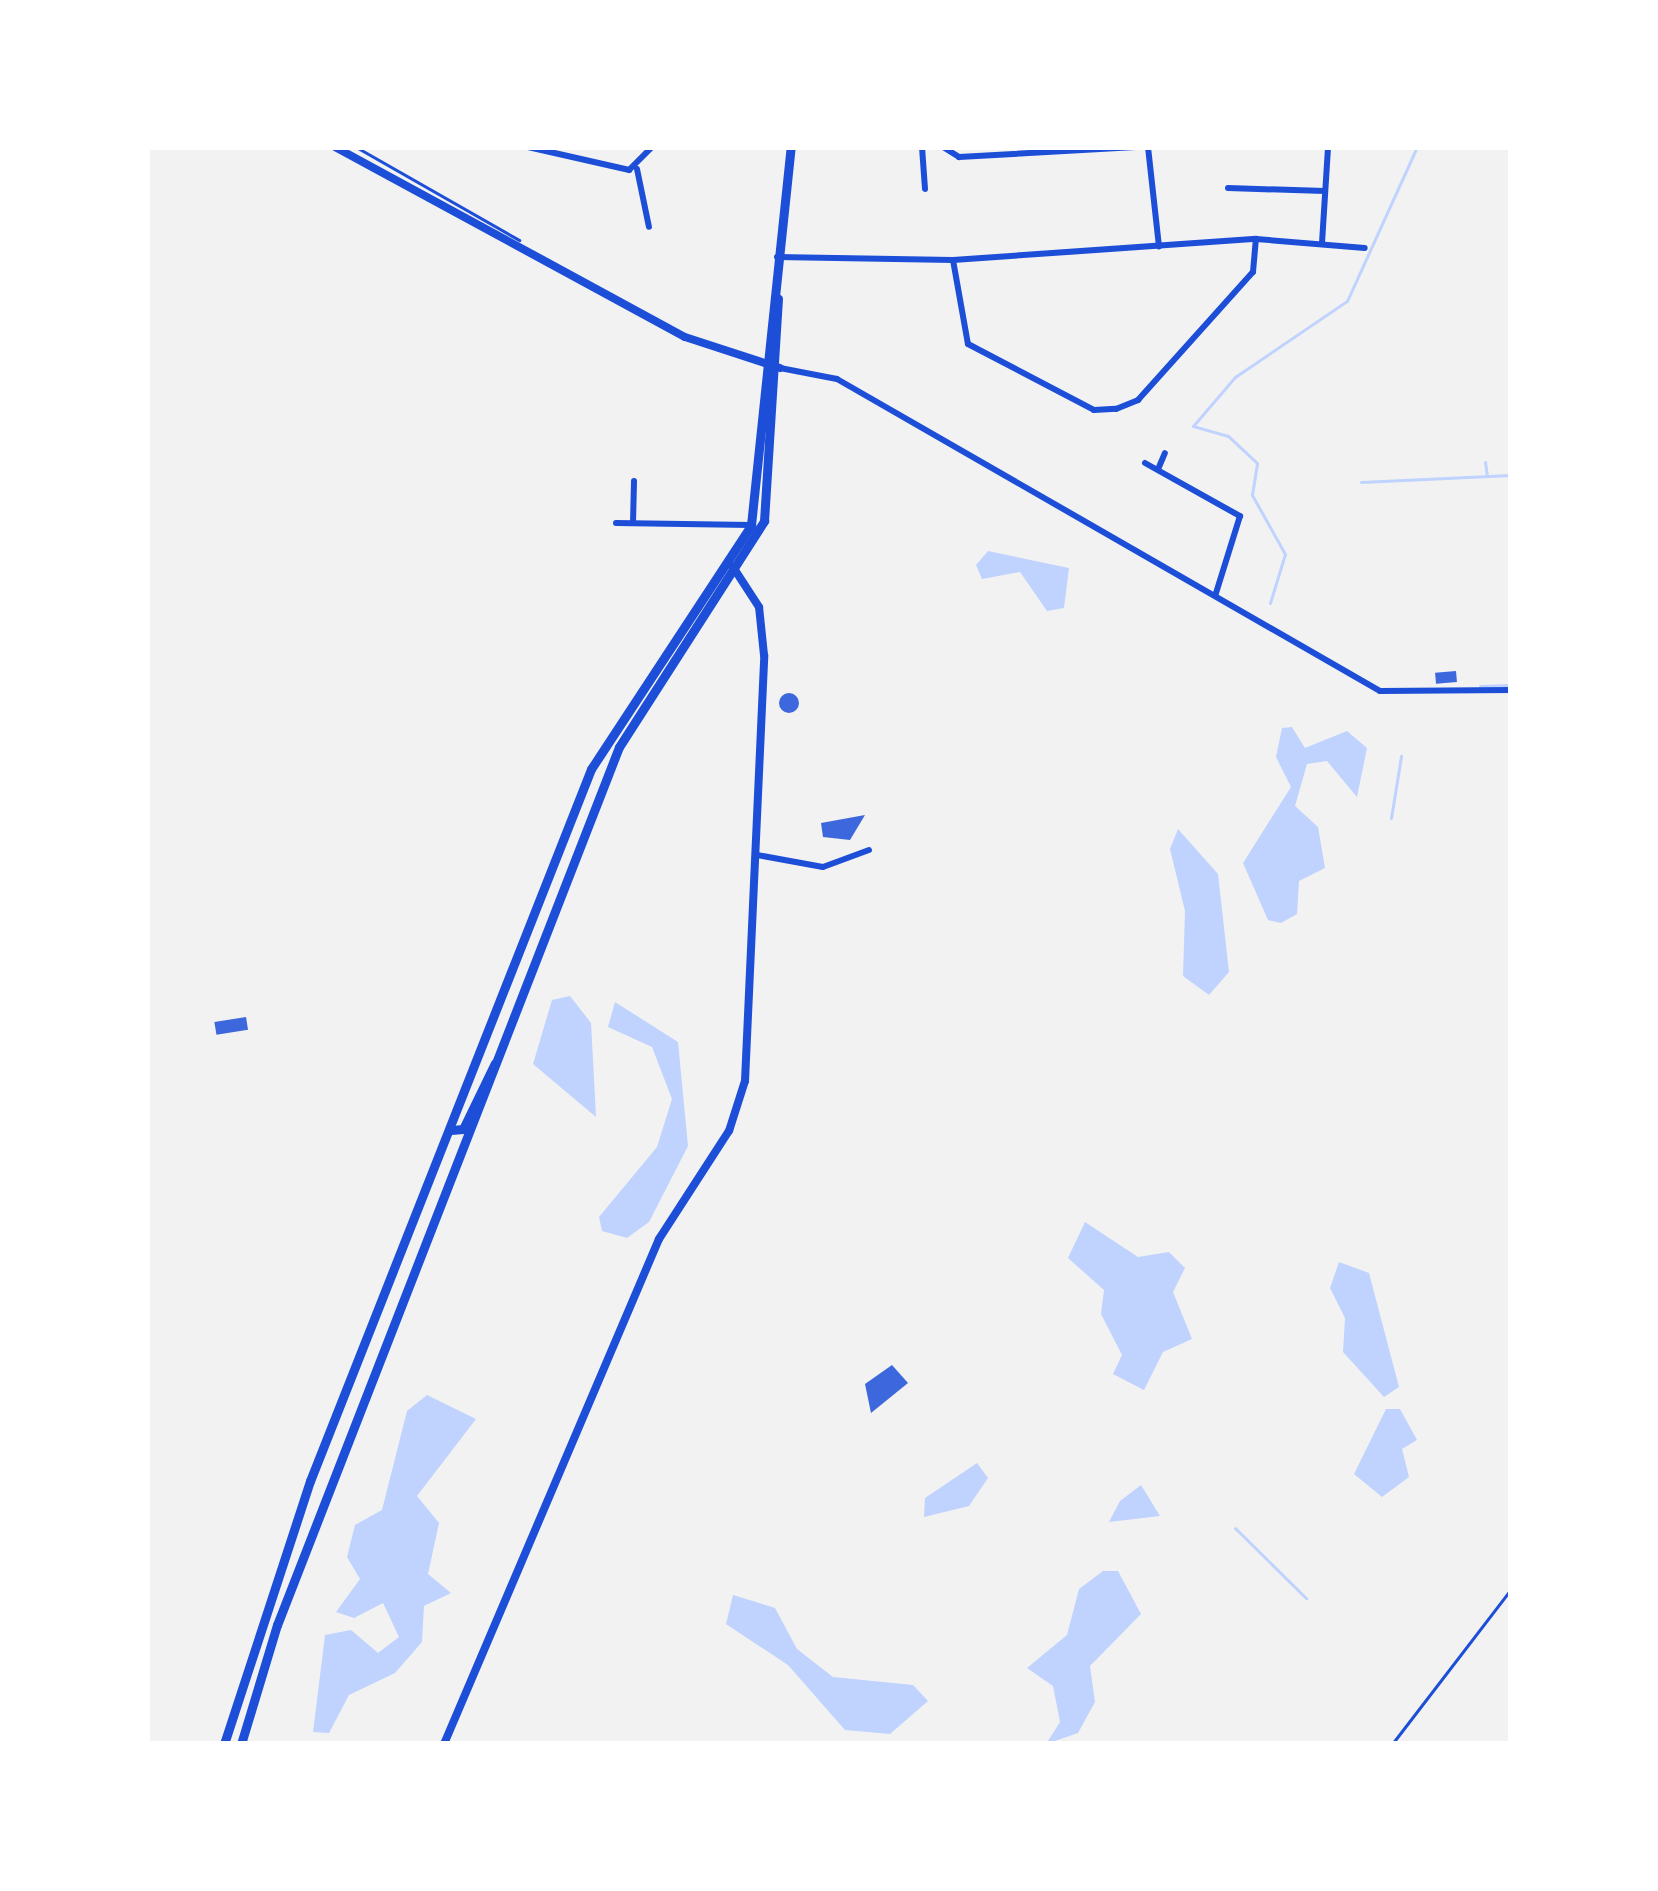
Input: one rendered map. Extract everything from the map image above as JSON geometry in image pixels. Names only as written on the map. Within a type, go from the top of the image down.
[{"type":"highway","points":[[241,1744],[277,1625],[631,720],[739,575],[776,470],[776,275],[791,147]]},
{"type":"highway","points":[[224,1744],[310,1480],[606,737],[731,565],[751,525],[773,367]]},
{"type":"highway","points":[[451,1130],[463,1129],[504,1048]]},
{"type":"street","points":[[335,147],[685,338],[773,367],[837,379],[1216,593],[1380,692],[1511,690]]},
{"type":"street","points":[[528,147],[637,169]]},
{"type":"street","points":[[649,227],[637,169],[652,147]]},
{"type":"street","points":[[922,147],[925,189]]},
{"type":"street","points":[[943,147],[959,157],[1136,147]]},
{"type":"street","points":[[1148,147],[1159,246]]},
{"type":"street","points":[[1322,243],[1328,147]]},
{"type":"street","points":[[1228,188],[1325,191]]},
{"type":"street","points":[[953,260],[968,344],[1094,410],[1116,409],[1138,400],[1253,272],[1256,238]]},
{"type":"street","points":[[777,257],[953,260],[1256,238],[1365,248]]},
{"type":"street","points":[[1159,467],[1165,453]]},
{"type":"street","points":[[1145,463],[1240,516],[1216,593]]},
{"type":"street","points":[[633,523],[634,481]]},
{"type":"street","points":[[616,523],[751,525]]},
{"type":"street","points":[[444,1744],[658,1239],[728,1131],[745,1081],[764,655],[758,607],[731,565]]},
{"type":"street","points":[[757,855],[823,868],[869,850]]},
{"type":"lane","points":[[1392,1744],[1511,1589]]},
{"type":"path","points":[[356,147],[522,237]]},
{"type":"water","points":[[988,551],[1069,568],[1064,608],[1047,611],[1020,572],[982,579],[976,565]]},
{"type":"water","points":[[1292,727],[1305,748],[1347,731],[1367,748],[1357,797],[1327,761],[1307,764],[1295,806],[1318,827],[1325,868],[1299,881],[1297,914],[1281,923],[1268,920],[1243,863],[1291,787],[1276,757],[1282,728]]},
{"type":"water","points":[[1178,829],[1218,874],[1229,972],[1209,995],[1183,976],[1185,911],[1170,849]]},
{"type":"water","points":[[570,996],[591,1023],[596,1117],[533,1064],[552,1000]]},
{"type":"water","points":[[615,1002],[678,1042],[688,1146],[649,1222],[627,1238],[602,1231],[599,1217],[657,1147],[672,1099],[652,1047],[608,1027]]},
{"type":"water","points":[[1085,1222],[1138,1257],[1169,1252],[1185,1268],[1173,1292],[1192,1339],[1163,1352],[1144,1390],[1113,1374],[1122,1355],[1101,1314],[1104,1290],[1068,1258]]},
{"type":"water","points":[[1339,1262],[1369,1273],[1399,1387],[1384,1397],[1343,1352],[1345,1318],[1330,1288]]},
{"type":"water","points":[[427,1395],[476,1419],[417,1496],[439,1523],[428,1574],[451,1593],[424,1606],[422,1642],[395,1673],[349,1695],[329,1733],[313,1732],[325,1635],[351,1630],[378,1653],[399,1637],[383,1603],[354,1618],[336,1612],[360,1579],[347,1557],[355,1525],[382,1510],[407,1411]]},
{"type":"water","points":[[1386,1409],[1400,1409],[1417,1440],[1402,1449],[1409,1477],[1382,1497],[1354,1474]]},
{"type":"water","points":[[977,1463],[988,1478],[969,1506],[924,1517],[925,1498]]},
{"type":"water","points":[[1141,1485],[1160,1516],[1109,1522],[1120,1501]]},
{"type":"water","points":[[1103,1571],[1118,1571],[1141,1614],[1090,1666],[1095,1702],[1078,1733],[1046,1744],[1060,1722],[1053,1686],[1027,1668],[1067,1635],[1079,1589]]},
{"type":"water","points":[[733,1595],[775,1608],[797,1649],[833,1677],[913,1685],[928,1701],[890,1734],[845,1730],[788,1665],[726,1624]]},
{"type":"building","points":[[1456,671],[1457,682],[1436,684],[1435,673]]},
{"type":"building","points":[[789,693],[799,703],[789,713],[779,703]]},
{"type":"building","points":[[865,815],[850,840],[823,837],[821,823]]},
{"type":"building","points":[[246,1017],[248,1030],[216,1035],[214,1022]]},
{"type":"building","points":[[892,1365],[908,1383],[871,1413],[865,1384]]},
{"type":"waterway","points":[[1270,603],[1285,554],[1252,495],[1257,463],[1228,436],[1193,426],[1235,377],[1347,301],[1417,147]]},
{"type":"waterway","points":[[1485,462],[1487,476]]},
{"type":"waterway","points":[[1361,482],[1511,475]]},
{"type":"waterway","points":[[1480,686],[1511,685]]},
{"type":"waterway","points":[[1391,818],[1401,756]]},
{"type":"waterway","points":[[1235,1528],[1306,1598]]}]
